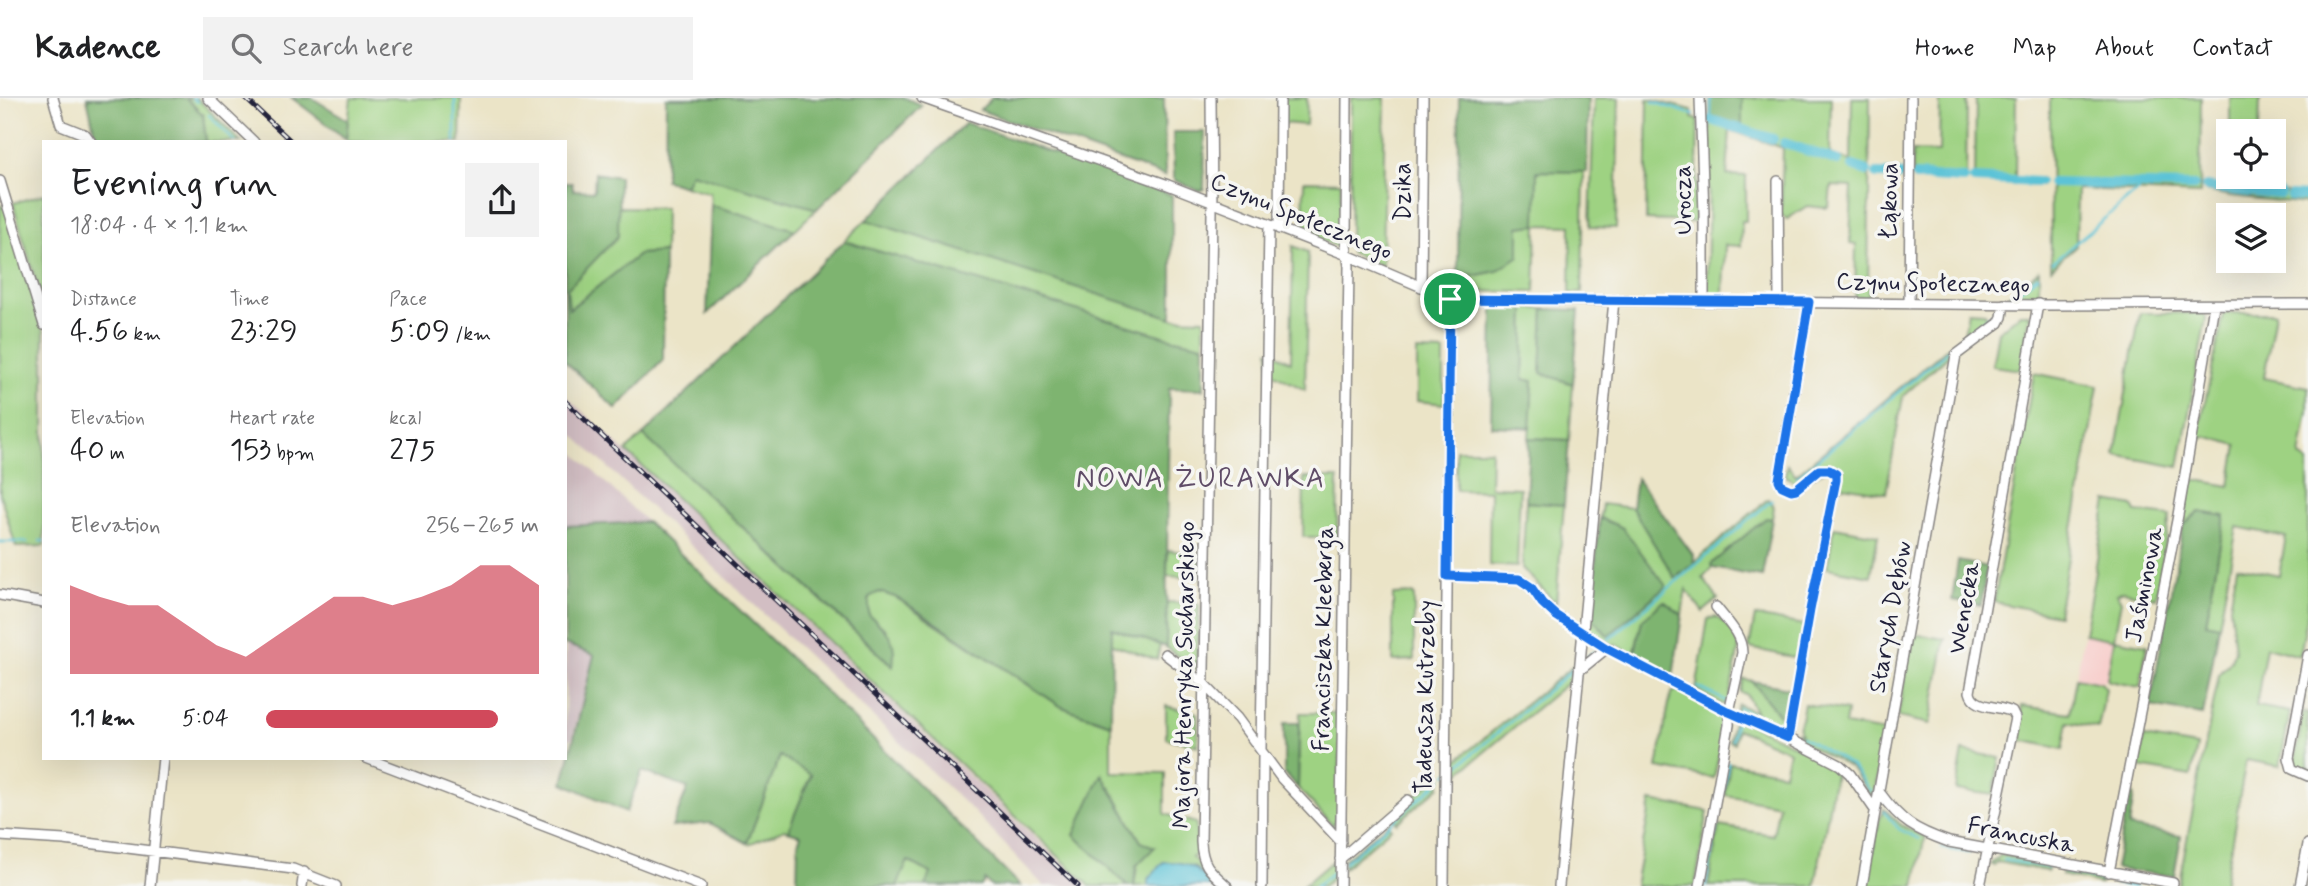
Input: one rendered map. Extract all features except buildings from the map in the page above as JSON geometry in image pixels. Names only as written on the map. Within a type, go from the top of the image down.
[{"type":"street","points":[[53,98],[61,125],[86,135],[90,140]]},
{"type":"street","points":[[208,98],[252,140]]},
{"type":"street","name":"Czynu Społecznego","points":[[922,98],[1212,202],[1450,299],[1909,304],[2308,304]]},
{"type":"street","name":"Majora Henryka Sucharskiego","points":[[1211,98],[1212,202],[1201,853],[1209,870],[1227,886]]},
{"type":"street","points":[[1279,229],[1280,98]]},
{"type":"street","name":"Franciszka Kleeberga","points":[[1340,886],[1349,266],[1347,98]]},
{"type":"street","name":"Dzika","points":[[1421,287],[1423,98]]},
{"type":"street","name":"Urocza","points":[[1700,98],[1704,301]]},
{"type":"street","name":"Łąkowa","points":[[1909,304],[1911,98]]},
{"type":"street","points":[[0,181],[42,318]]},
{"type":"street","points":[[1778,181],[1779,302]]},
{"type":"street","points":[[1262,886],[1269,226]]},
{"type":"street","name":"Tadeusza Kutrzeby","points":[[1444,886],[1450,299]]},
{"type":"street","points":[[1559,886],[1614,300]]},
{"type":"street","points":[[1788,738],[1836,480],[1836,474],[1832,471],[1819,470],[1796,489],[1786,489],[1779,480],[1809,302]]},
{"type":"street","name":"Starych Dębów","points":[[1862,886],[1956,355],[1999,323],[2003,317],[2004,303]]},
{"type":"street","name":"Wenecka","points":[[1980,886],[2015,718],[2007,709],[1976,702],[1970,692],[2038,304]]},
{"type":"street","name":"Jaśminowa","points":[[2109,872],[2178,515],[2214,305]]},
{"type":"street","points":[[1447,576],[1519,579],[1531,587],[1555,615],[1606,648],[1729,712],[1840,765],[1850,774],[1875,810]]},
{"type":"street","points":[[0,595],[42,603]]},
{"type":"street","points":[[1700,886],[1729,725],[1729,712],[1742,653],[1738,635],[1716,607]]},
{"type":"street","points":[[1580,670],[1606,648]]},
{"type":"street","points":[[1164,654],[1204,684],[1237,718],[1282,779],[1341,842]]},
{"type":"street","points":[[2308,655],[2289,758],[2292,769],[2308,776]]},
{"type":"street","points":[[150,886],[163,760]]},
{"type":"street","points":[[371,760],[687,883],[701,886]]},
{"type":"street","name":"Francuska","points":[[1880,793],[1903,822],[1949,842],[2173,883]]},
{"type":"street","points":[[1340,859],[1408,800]]},
{"type":"street","points":[[0,836],[64,840],[281,867],[304,872],[336,886]]},
{"type":"street","points":[[2300,886],[2308,844]]},
{"type":"street","points":[[302,886],[304,872]]},
{"type":"shaded area","points":[[567,397],[1086,886],[1044,886],[971,809],[567,429]]},
{"type":"shaded area","points":[[567,446],[647,522],[567,526]]},
{"type":"shaded area","points":[[2084,634],[2114,639],[2107,679],[2101,683],[2076,678]]},
{"type":"shaded area","points":[[567,644],[594,655],[572,739],[567,738]]},
{"type":"green space","points":[[87,98],[186,98],[203,115],[206,140],[97,140]]},
{"type":"green space","points":[[186,98],[197,98],[239,140],[206,140],[203,115]]},
{"type":"green space","points":[[292,98],[312,98],[348,120],[346,139]]},
{"type":"green space","points":[[351,98],[461,98],[460,140],[346,139]]},
{"type":"green space","points":[[666,98],[905,98],[922,105],[817,209],[691,173],[685,186],[665,180]]},
{"type":"green space","points":[[992,98],[1164,98],[1165,176],[980,110]]},
{"type":"green space","points":[[1284,98],[1307,98],[1306,125],[1283,123]]},
{"type":"green space","points":[[1351,98],[1385,98],[1382,266],[1350,252]]},
{"type":"green space","points":[[1459,98],[1588,98],[1587,172],[1537,171],[1536,225],[1519,227],[1519,256],[1497,271],[1458,279]]},
{"type":"green space","points":[[1594,98],[1619,98],[1616,228],[1590,227]]},
{"type":"green space","points":[[1710,98],[1742,98],[1742,126],[1710,116]]},
{"type":"green space","points":[[1742,98],[1831,98],[1830,154],[1851,161],[1852,98],[1870,98],[1868,297],[1855,297],[1856,245],[1850,244],[1852,187],[1831,186],[1829,206],[1807,206],[1787,219],[1781,215],[1783,148],[1730,130],[1727,175],[1746,176],[1746,221],[1742,221],[1741,246],[1725,245],[1723,294],[1707,294],[1710,116],[1741,126]]},
{"type":"green space","points":[[1940,98],[1967,98],[1966,182],[1913,179],[1912,151],[1939,152]]},
{"type":"green space","points":[[1976,98],[2016,98],[2015,178],[2041,178],[2041,186],[1975,182]]},
{"type":"green space","points":[[2050,98],[2201,98],[2200,194],[2077,189],[2076,246],[2051,268]]},
{"type":"green space","points":[[2230,98],[2260,98],[2259,119],[2230,119]]},
{"type":"green space","points":[[1648,99],[1692,110],[1692,118],[1698,120],[1696,222],[1646,220]]},
{"type":"green space","points":[[966,123],[1172,195],[1172,318],[866,220]]},
{"type":"green space","points":[[1173,132],[1205,132],[1204,189],[1199,191],[1174,180]]},
{"type":"green space","points":[[1537,171],[1584,172],[1582,293],[1570,293],[1571,226],[1537,225],[1535,292],[1457,291],[1458,279],[1497,271],[1519,227],[1536,224]]},
{"type":"green space","points":[[691,172],[817,209],[795,230],[711,205],[710,193],[685,186]]},
{"type":"green space","points":[[595,173],[619,177],[618,236],[567,289],[567,183],[572,183],[573,190],[594,191]]},
{"type":"green space","points":[[1304,181],[1341,182],[1340,248],[1303,233]]},
{"type":"green space","points":[[2207,186],[2216,186],[2216,189],[2259,189],[2308,195],[2308,204],[2230,196],[2205,191]]},
{"type":"green space","points":[[42,195],[42,303],[13,203]]},
{"type":"green space","points":[[0,204],[1,207],[6,206],[42,325],[42,546],[16,547],[0,494]]},
{"type":"green space","points":[[711,205],[795,230],[707,314]]},
{"type":"green space","points":[[618,207],[665,208],[664,252],[640,254],[569,309],[567,288],[618,236]]},
{"type":"green space","points":[[866,220],[1172,318],[1204,319],[1204,345],[1170,338],[844,241]]},
{"type":"green space","points":[[844,241],[1170,338],[1204,345],[1204,389],[1169,388],[1166,647],[1112,628],[1111,724],[1062,707],[920,612],[895,597],[879,592],[869,597],[869,615],[890,637],[894,649],[893,666],[643,435]]},
{"type":"green space","points":[[1293,246],[1308,252],[1305,390],[1270,372],[1269,351],[1291,362]]},
{"type":"green space","points":[[664,252],[663,360],[616,409],[567,363],[567,289],[569,309],[640,254]]},
{"type":"green space","points":[[2039,270],[2039,297],[2007,297]]},
{"type":"green space","points":[[1493,308],[1525,308],[1523,379],[1533,381],[1530,428],[1491,426]]},
{"type":"green space","points":[[1525,308],[1544,309],[1541,373],[1573,384],[1569,440],[1529,438],[1533,381],[1523,379]]},
{"type":"green space","points":[[1544,309],[1579,310],[1573,384],[1541,373]]},
{"type":"green space","points":[[1968,311],[1984,312],[1989,319],[1903,396],[1886,493],[1842,486],[1840,475],[1832,467],[1799,483],[1785,475],[1787,465],[1796,475],[1964,334]]},
{"type":"green space","points":[[2140,313],[2203,313],[2206,318],[2179,467],[2115,455]]},
{"type":"green space","points":[[2224,313],[2275,313],[2264,378],[2308,387],[2308,411],[2300,457],[2308,463],[2308,611],[2300,656],[2266,647],[2256,706],[2290,712],[2280,766],[2246,760],[2224,886],[2178,886],[2219,675],[2235,651],[2230,606],[2237,566],[2279,575],[2286,537],[2237,527],[2219,626],[2206,624],[2225,516],[2199,512],[2183,526],[2191,479],[2230,486],[2237,445],[2205,436],[2197,440]]},
{"type":"green space","points":[[2020,314],[2030,314],[2021,370],[1992,366],[1998,332]]},
{"type":"green space","points":[[1417,351],[1444,352],[1444,404],[1417,401]]},
{"type":"green space","points":[[2034,373],[2098,386],[2058,615],[1994,602]]},
{"type":"green space","points":[[643,435],[892,666],[886,630],[869,615],[869,596],[879,592],[895,597],[1062,707],[1111,724],[1111,772],[1165,773],[1165,814],[1196,823],[1197,854],[1192,857],[1221,886],[1214,886],[1194,866],[1148,879],[1148,886],[1134,886],[1141,842],[1111,788],[1074,835],[1128,886],[1090,886],[626,451]]},
{"type":"green space","points":[[1529,438],[1569,440],[1564,505],[1526,502]]},
{"type":"green space","points":[[1456,450],[1491,450],[1490,487],[1520,488],[1517,567],[1489,565],[1490,491],[1456,490]]},
{"type":"green space","points":[[1304,478],[1338,478],[1337,537],[1303,537]]},
{"type":"green space","points":[[1636,478],[1694,556],[1693,564],[1675,578],[1632,508]]},
{"type":"green space","points":[[1768,499],[1774,507],[1772,519],[1766,518],[1711,564],[1712,568],[1703,578],[1718,599],[1703,612],[1686,589],[1682,615],[1664,602],[1642,620],[1634,656],[1615,644],[1611,647],[1589,631],[1590,615],[1608,636],[1623,528],[1600,518],[1602,504],[1632,508],[1676,578]]},
{"type":"green space","points":[[2107,501],[2133,506],[2136,512],[2170,516],[2156,598],[2123,591],[2117,594],[2121,601],[2114,639],[2147,645],[2140,687],[2109,681],[2107,679],[2114,640],[2084,634]]},
{"type":"green space","points":[[1526,502],[1564,505],[1556,603],[1522,568]]},
{"type":"green space","points":[[2199,512],[2225,516],[2206,623],[2219,626],[2203,715],[2150,706],[2183,526]]},
{"type":"green space","points":[[1600,518],[1623,528],[1666,586],[1608,636],[1590,615]]},
{"type":"green space","points":[[1766,518],[1772,519],[1762,577],[1712,568],[1711,564]]},
{"type":"green space","points":[[647,522],[824,690],[1020,886],[991,886],[985,880],[981,886],[926,886],[931,873],[908,861],[897,886],[797,886],[798,843],[801,835],[788,831],[811,775],[780,756],[747,843],[710,823],[672,827],[688,788],[642,771],[626,812],[563,783],[594,655],[567,645],[567,526]]},
{"type":"green space","points":[[1834,527],[1878,535],[1871,576],[1827,568]]},
{"type":"green space","points":[[1168,550],[1200,555],[1200,578],[1167,576]]},
{"type":"green space","points":[[1958,561],[1987,567],[1981,605],[1952,600]]},
{"type":"green space","points":[[1414,594],[1414,660],[1393,661],[1393,595]]},
{"type":"green space","points":[[1664,601],[1682,615],[1673,677],[1634,656],[1642,620]]},
{"type":"green space","points":[[1167,602],[1199,604],[1196,670],[1166,647]]},
{"type":"green space","points":[[1755,616],[1804,625],[1798,658],[1749,648]]},
{"type":"green space","points":[[1715,617],[1730,629],[1739,647],[1728,704],[1721,704],[1696,690],[1708,619]]},
{"type":"green space","points":[[1112,628],[1160,645],[1157,660],[1112,644]]},
{"type":"green space","points":[[1912,634],[1945,639],[1930,724],[1898,717]]},
{"type":"green space","points":[[1572,667],[1572,679],[1452,779],[1452,764]]},
{"type":"green space","points":[[2076,678],[2101,683],[2106,689],[2098,728],[2068,722],[2063,749],[2016,739],[2022,706],[2070,713]]},
{"type":"green space","points":[[1743,679],[1752,681],[1778,714],[1787,721],[1783,726],[1787,728],[1783,732],[1735,711],[1738,704],[1756,713],[1746,694],[1740,692]]},
{"type":"green space","points":[[1752,681],[1793,689],[1787,721],[1778,714]]},
{"type":"green space","points":[[1677,690],[1727,717],[1714,778],[1657,768],[1671,693]]},
{"type":"green space","points":[[1804,704],[1847,711],[1845,725],[1885,732],[1873,800],[1850,767],[1801,742],[1797,733],[1801,735],[1799,730]]},
{"type":"green space","points":[[1166,706],[1197,713],[1198,746],[1166,738]]},
{"type":"green space","points":[[2303,712],[2308,713],[2308,772],[2299,768],[2295,762]]},
{"type":"green space","points":[[1300,713],[1341,713],[1339,808],[1333,826],[1298,788]]},
{"type":"green space","points":[[1739,719],[1829,762],[1838,769],[1815,886],[1708,886],[1719,826],[1773,835],[1779,805],[1725,795],[1730,763],[1784,773],[1789,751],[1737,729],[1734,743],[1729,741],[1733,723]]},
{"type":"green space","points":[[1284,723],[1299,723],[1298,788],[1284,773]]},
{"type":"green space","points":[[2144,737],[2197,746],[2191,776],[2139,767]]},
{"type":"green space","points":[[1963,751],[2000,758],[1993,795],[1956,790]]},
{"type":"green space","points":[[780,756],[811,774],[788,831],[785,829],[749,844],[747,843]]},
{"type":"green space","points":[[1102,774],[1141,842],[1155,847],[1136,866],[1134,886],[1128,886],[1074,835]]},
{"type":"green space","points":[[1438,776],[1440,786],[1397,823],[1392,816]]},
{"type":"green space","points":[[2129,793],[2134,794],[2129,827],[2181,836],[2174,876],[2115,869]]},
{"type":"green space","points":[[1651,801],[1708,811],[1695,886],[1635,886]]},
{"type":"green space","points":[[1884,809],[1901,825],[1926,837],[1915,886],[1867,886],[1880,817]]},
{"type":"green space","points":[[1388,824],[1391,828],[1344,868],[1344,860]]},
{"type":"green space","points":[[2001,855],[2050,864],[2047,871],[1998,862],[1994,866],[1991,864]]},
{"type":"green space","points":[[907,861],[932,873],[926,886],[897,886]]},
{"type":"green space","points":[[1331,862],[1336,876],[1323,886],[1303,886]]},
{"type":"green space","points":[[2063,867],[2102,876],[2100,884],[2061,875]]},
{"type":"water","points":[[1163,862],[1186,864],[1214,886],[1148,886],[1148,879]]},
{"type":"waterway","points":[[193,98],[197,102]]},
{"type":"waterway","points":[[455,98],[455,140]]},
{"type":"waterway","points":[[1707,119],[1711,120],[1711,98]]},
{"type":"waterway","points":[[1653,102],[1694,115]]},
{"type":"waterway","points":[[209,115],[233,140]]},
{"type":"waterway","points":[[1711,120],[1773,139]]},
{"type":"waterway","points":[[1784,143],[1838,161]]},
{"type":"waterway","points":[[1853,166],[1867,171]]},
{"type":"waterway","points":[[1877,174],[1906,175]]},
{"type":"waterway","points":[[1916,176],[1964,179]]},
{"type":"waterway","points":[[1974,179],[2039,182]]},
{"type":"waterway","points":[[2052,183],[2194,186]]},
{"type":"waterway","points":[[2053,262],[2143,186]]},
{"type":"waterway","points":[[2206,187],[2250,192]]},
{"type":"waterway","points":[[2255,192],[2280,194]]},
{"type":"waterway","points":[[2291,196],[2308,197]]},
{"type":"waterway","points":[[2012,296],[2037,276]]},
{"type":"waterway","points":[[1797,477],[1994,312]]},
{"type":"waterway","points":[[1609,639],[1772,500]]},
{"type":"waterway","points":[[0,542],[27,542]]},
{"type":"waterway","points":[[1587,657],[1594,651]]},
{"type":"waterway","points":[[1447,775],[1571,671]]},
{"type":"waterway","points":[[1698,687],[1726,701]]},
{"type":"waterway","points":[[1739,708],[1782,729]]},
{"type":"waterway","points":[[1732,740],[1735,724]]},
{"type":"waterway","points":[[1802,737],[1851,765],[1870,791]]},
{"type":"waterway","points":[[1723,791],[1728,762]]},
{"type":"waterway","points":[[1344,863],[1442,779]]},
{"type":"waterway","points":[[1884,812],[1899,829],[1919,839]]},
{"type":"waterway","points":[[1705,886],[1716,827]]},
{"type":"waterway","points":[[1941,848],[1969,853]]},
{"type":"waterway","points":[[2004,860],[2048,867]]},
{"type":"waterway","points":[[1316,886],[1337,869]]},
{"type":"waterway","points":[[2063,871],[2102,880]]},
{"type":"waterway","points":[[2115,883],[2135,886]]},
{"type":"railway","points":[[245,98],[290,140]]},
{"type":"railway","points":[[567,403],[1078,886]]},
{"type":"district","name":"NOWA ŻURAWKA","points":[[1201,479]]},
{"type":"route","points":[[1450,299],[1809,302],[1779,480],[1786,489],[1796,489],[1819,470],[1829,470],[1836,474],[1836,480],[1788,738],[1729,712],[1606,648],[1555,615],[1531,587],[1519,579],[1447,576],[1450,299]]}]
